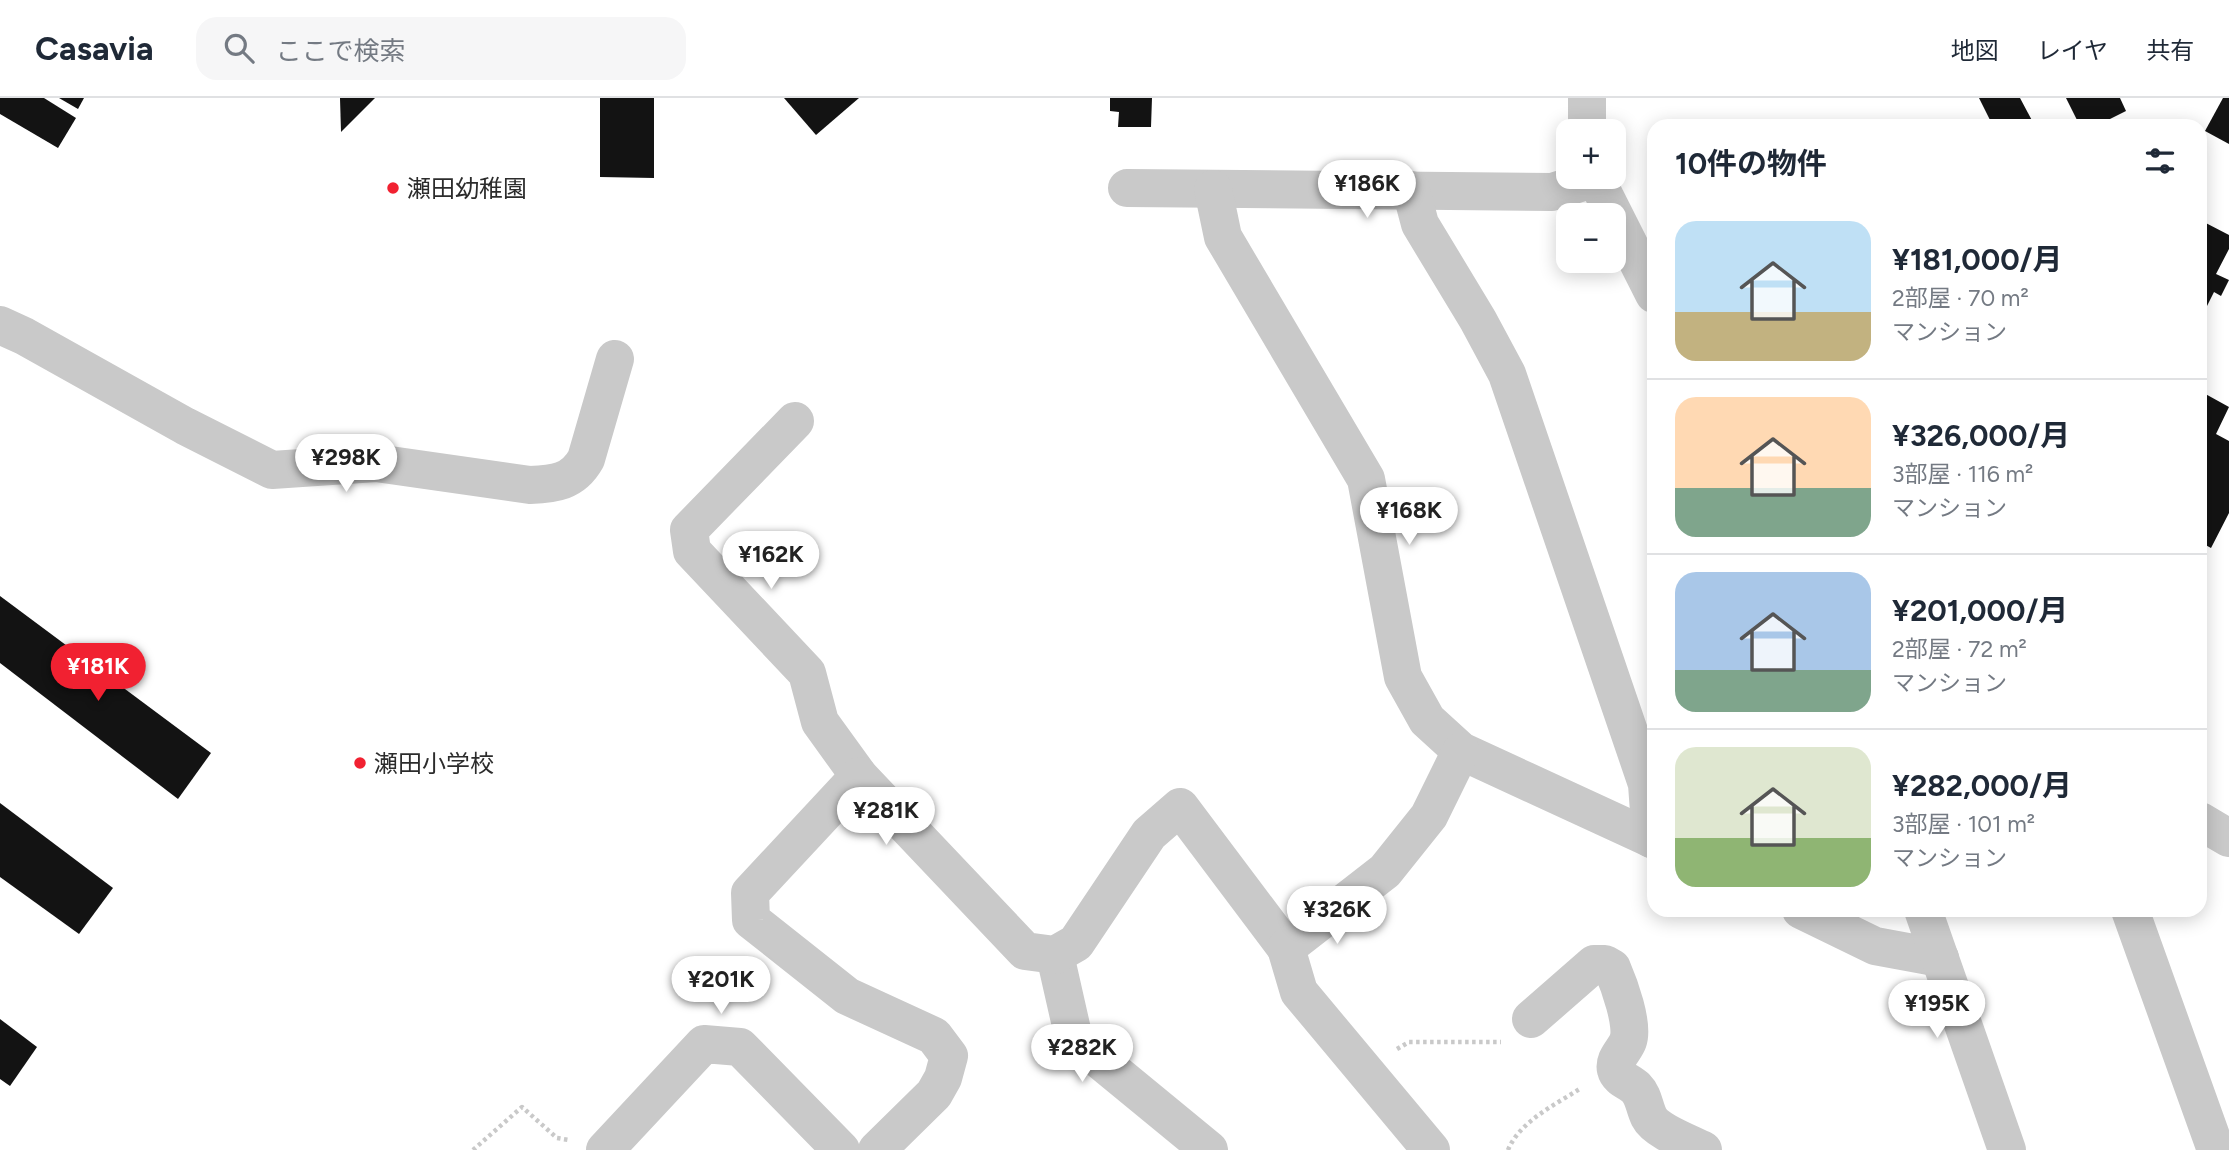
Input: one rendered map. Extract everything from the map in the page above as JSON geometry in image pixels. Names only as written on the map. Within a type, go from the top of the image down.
[{"type":"street","points":[[1587,98],[1587,119]]},
{"type":"street","points":[[1127,188],[1552,192],[1561,189]]},
{"type":"street","points":[[1213,189],[1223,237],[1366,479],[1403,677],[1427,720],[1461,751],[1647,836]]},
{"type":"street","points":[[1602,189],[1647,280]]},
{"type":"street","points":[[1410,190],[1420,224],[1507,374],[1647,784]]},
{"type":"street","points":[[0,325],[24,335],[185,426],[272,470],[376,463],[530,485],[545,485],[578,473],[586,459],[615,359]]},
{"type":"street","points":[[795,421],[769,466],[689,530],[692,551],[807,673],[820,722],[859,776],[1026,951],[1055,955],[1076,943],[1149,834],[1180,807],[1286,948],[1299,992],[1430,1150]]},
{"type":"street","points":[[1286,948],[1385,871],[1429,816],[1461,751]]},
{"type":"street","points":[[859,776],[750,892],[751,920],[846,996],[934,1036],[949,1056],[943,1078],[934,1094],[877,1150]]},
{"type":"street","points":[[2207,825],[2229,838]]},
{"type":"street","points":[[1815,917],[1875,946],[1940,958]]},
{"type":"street","points":[[1925,917],[2007,1150]]},
{"type":"street","points":[[2133,917],[2216,1150]]},
{"type":"street","points":[[1055,955],[1074,1039],[1209,1150]]},
{"type":"street","points":[[1531,1019],[1594,964],[1605,964],[1612,968],[1630,1028],[1628,1041],[1617,1061],[1616,1069],[1642,1096],[1656,1126],[1703,1150]]},
{"type":"street","points":[[589,1147],[704,1044],[740,1047],[841,1150]]},
{"type":"path","points":[[1363,1069],[1409,1042],[1500,1043],[1531,1019]]},
{"type":"path","points":[[1508,1150],[1514,1136],[1524,1126],[1601,1075],[1616,1069]]},
{"type":"path","points":[[473,1150],[522,1107],[557,1138],[589,1147]]},
{"type":"building","points":[[0,98],[44,98],[76,118],[58,148],[0,114]]},
{"type":"building","points":[[59,98],[84,98],[78,109]]},
{"type":"building","points":[[340,98],[375,98],[341,132]]},
{"type":"building","points":[[600,98],[654,98],[654,178],[600,177]]},
{"type":"building","points":[[784,98],[859,98],[816,135]]},
{"type":"building","points":[[1110,98],[1152,98],[1151,127],[1118,127],[1119,112],[1110,111]]},
{"type":"building","points":[[1979,98],[2020,98],[2031,119],[1990,119]]},
{"type":"building","points":[[2066,98],[2120,98],[2126,111],[2110,119],[2076,119]]},
{"type":"building","points":[[2223,98],[2229,98],[2229,144],[2207,132]]},
{"type":"building","points":[[2207,224],[2229,235],[2229,249],[2216,274],[2229,280],[2221,296],[2214,292],[2207,306]]},
{"type":"building","points":[[2207,395],[2229,407],[2216,434],[2229,441],[2229,513],[2211,548],[2207,546]]},
{"type":"building","points":[[0,596],[211,753],[178,799],[0,663]]},
{"type":"building","points":[[0,803],[113,888],[79,934],[0,877]]},
{"type":"building","points":[[0,1019],[37,1047],[10,1086],[0,1079]]},
{"type":"place","name":"瀬田幼稚園","points":[[393,188]]},
{"type":"place","name":"瀬田小学校","points":[[360,763]]}]
